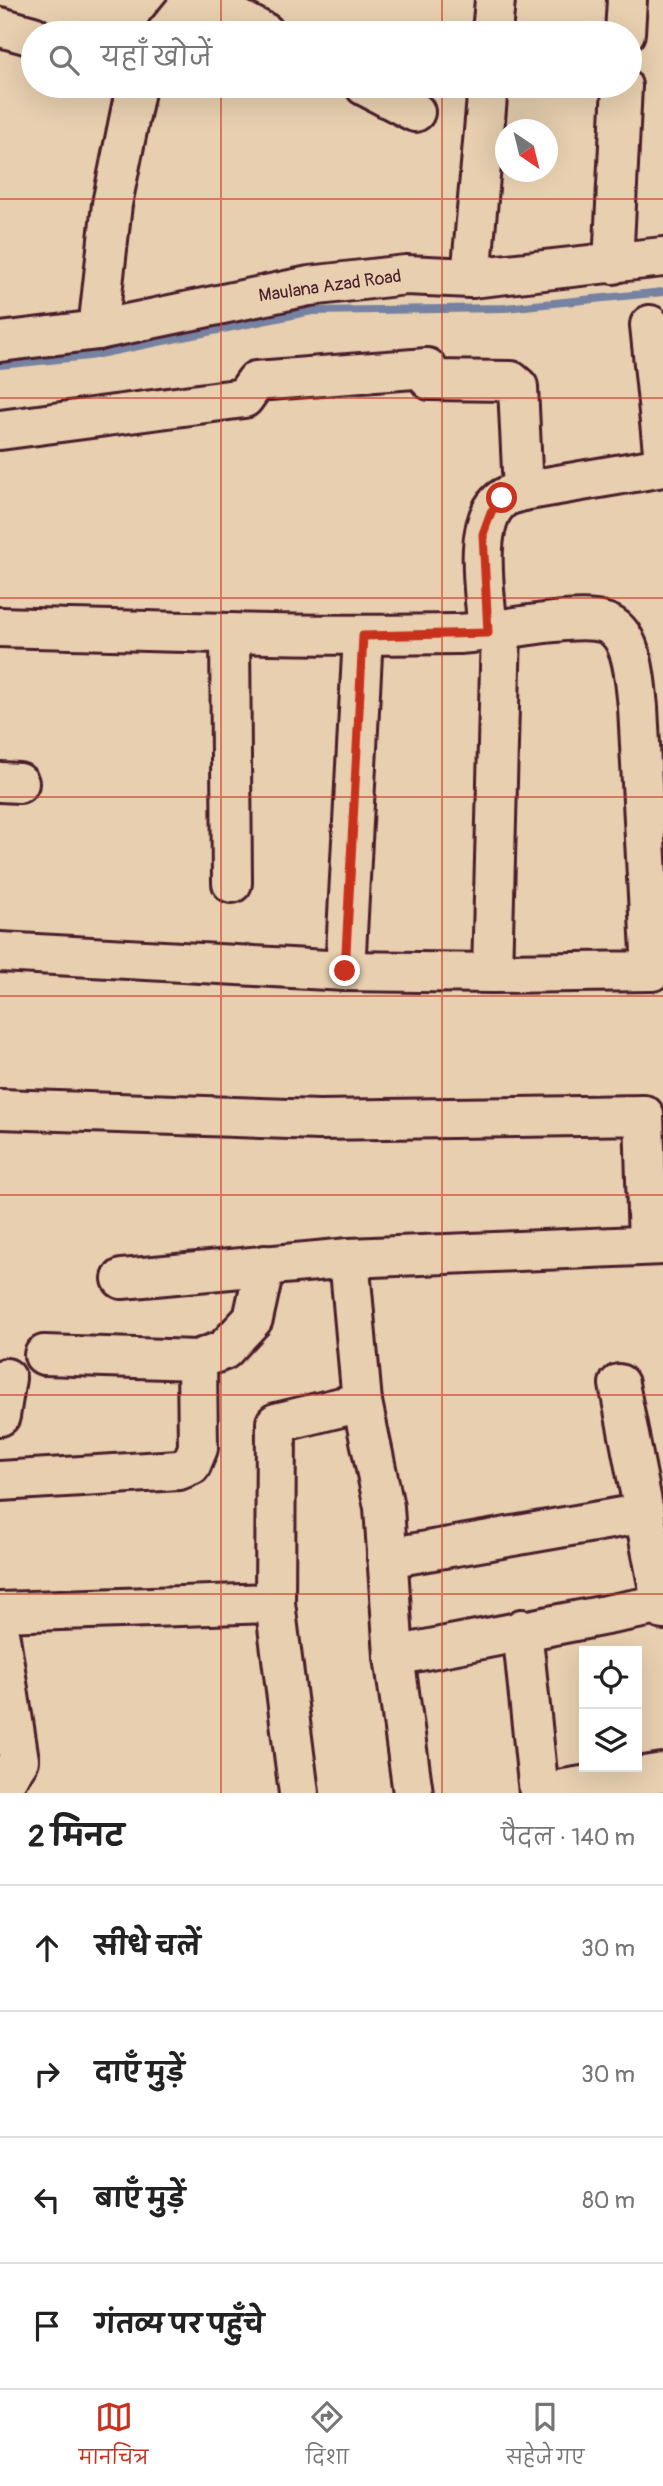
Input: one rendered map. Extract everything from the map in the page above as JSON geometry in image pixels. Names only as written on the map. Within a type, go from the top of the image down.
[{"type":"street","points":[[176,21],[193,0]]},
{"type":"street","points":[[202,0],[242,21]]},
{"type":"street","points":[[493,21],[495,0]]},
{"type":"street","points":[[626,21],[627,0]]},
{"type":"street","points":[[0,27],[21,33]]},
{"type":"street","points":[[98,330],[112,204],[134,98]]},
{"type":"street","points":[[388,98],[415,112]]},
{"type":"street","points":[[471,278],[487,98]]},
{"type":"street","points":[[613,264],[621,98]]},
{"type":"street","name":"Maulana Azad Road","points":[[0,342],[98,330],[309,286],[406,275],[471,278],[663,257]]},
{"type":"street","points":[[650,325],[663,451]]},
{"type":"street","points":[[0,430],[244,398],[256,380],[427,368],[430,380],[510,381],[518,387],[523,491]]},
{"type":"street","points":[[492,973],[495,632],[483,534],[491,512],[502,498],[523,491],[663,467]]},
{"type":"street","points":[[0,627],[363,636],[495,632],[585,620],[607,623],[622,637],[633,666],[658,970],[492,973],[345,971],[0,952]]},
{"type":"street","points":[[230,633],[232,883]]},
{"type":"street","points":[[345,971],[363,636]]},
{"type":"street","points":[[0,1109],[319,1120],[653,1115],[656,1245],[349,1258],[122,1279]]},
{"type":"street","points":[[349,1258],[362,1402],[384,1507],[394,1656],[413,1793]]},
{"type":"street","points":[[44,1355],[197,1360],[224,1350],[253,1319],[265,1265]]},
{"type":"street","points":[[0,1481],[179,1470],[191,1465],[198,1448],[197,1360]]},
{"type":"street","points":[[0,1416],[6,1378]]},
{"type":"street","points":[[619,1384],[663,1610]]},
{"type":"street","points":[[299,1793],[275,1604],[276,1423],[362,1402]]},
{"type":"street","points":[[387,1558],[645,1513]]},
{"type":"street","points":[[0,1612],[275,1604]]},
{"type":"street","points":[[394,1656],[522,1629],[663,1604]]},
{"type":"street","points":[[522,1629],[539,1793],[663,1773]]},
{"type":"street","points":[[0,1638],[19,1760],[0,1789]]},
{"type":"waterway","points":[[0,365],[89,356],[312,311],[505,308],[663,292]]},
{"type":"route","points":[[345,971],[363,636],[488,633],[483,534],[491,512],[502,498]]}]
